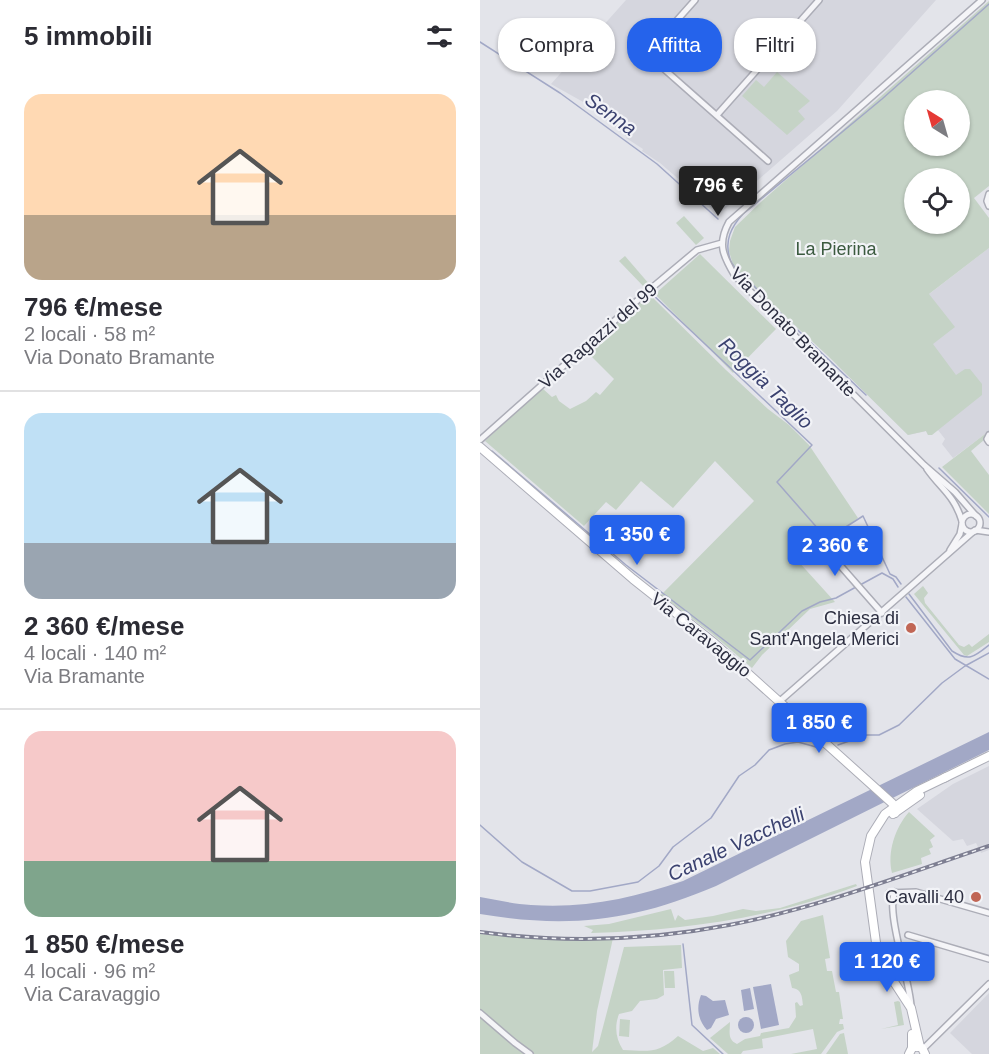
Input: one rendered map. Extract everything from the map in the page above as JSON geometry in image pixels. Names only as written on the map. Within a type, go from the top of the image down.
[{"type":"street","points":[[694,0],[647,54],[768,161]]},
{"type":"street","points":[[717,116],[819,0]]},
{"type":"street","points":[[722,243],[722,234],[729,222],[982,0]]},
{"type":"street","points":[[989,194],[987,201],[989,206]]},
{"type":"street","name":"Via Ragazzi del 99","points":[[480,440],[697,250],[722,243]]},
{"type":"street","name":"Via Donato Bramante","points":[[722,243],[726,262],[735,276],[924,465],[955,492],[989,532]]},
{"type":"street","points":[[989,435],[989,442]]},
{"type":"street","name":"Via Caravaggio","points":[[480,447],[633,579],[714,643],[894,806]]},
{"type":"street","name":"Via Donato Bramante","points":[[924,465],[951,496],[962,522]]},
{"type":"street","points":[[780,701],[882,613],[945,557],[975,530],[979,526],[977,517],[968,515],[962,522],[960,534],[945,557]]},
{"type":"street","points":[[962,522],[966,531],[989,532]]},
{"type":"street","points":[[831,555],[882,613]]},
{"type":"street","points":[[909,1004],[883,965],[876,942],[865,862],[868,844],[879,822],[894,806],[923,788],[989,756]]},
{"type":"street","points":[[989,913],[916,892],[892,893],[901,959],[907,975],[913,1040],[918,1050],[989,984]]},
{"type":"street","points":[[908,935],[989,959]]},
{"type":"street","points":[[480,1013],[530,1054]]},
{"type":"shaded area","points":[[626,0],[936,0],[837,111],[719,214],[585,103],[551,84],[562,72],[615,72],[615,18],[610,18]]},
{"type":"shaded area","points":[[989,248],[989,431],[953,458],[942,444],[945,439],[938,430],[928,435],[926,431],[908,435],[837,365]]},
{"type":"shaded area","points":[[989,766],[989,850],[981,853],[976,843],[967,846],[963,839],[953,841],[917,809],[953,784]]},
{"type":"shaded area","points":[[989,993],[989,1054],[972,1054],[950,1033]]},
{"type":"green space","name":"La Pierina","points":[[989,1],[989,186],[974,198],[989,218],[989,248],[929,294],[955,327],[933,344],[956,375],[965,369],[970,369],[982,384],[982,395],[932,435],[928,435],[926,431],[908,435],[733,265],[729,251],[735,227]]},
{"type":"green space","points":[[777,72],[810,101],[798,111],[805,119],[787,135],[742,96],[756,80],[764,87]]},
{"type":"green space","points":[[684,216],[704,238],[696,245],[676,223]]},
{"type":"green space","points":[[700,254],[776,329],[733,373],[655,294]]},
{"type":"green space","points":[[625,256],[650,285],[646,289],[619,261]]},
{"type":"green space","points":[[649,294],[726,370],[809,445],[858,518],[822,546],[797,560],[835,602],[810,609],[762,655],[752,668],[661,595],[754,501],[715,461],[673,508],[641,481],[616,510],[606,502],[584,526],[485,441],[542,388],[552,397],[556,395],[559,401],[570,409],[586,401],[596,392],[600,395],[614,379],[585,350]]},
{"type":"green space","points":[[985,434],[984,440],[971,451],[989,475],[989,514],[942,467]]},
{"type":"green space","points":[[923,586],[928,593],[924,598],[925,603],[959,645],[964,647],[969,644],[972,647],[989,634],[989,642],[967,656],[964,655],[914,594]]},
{"type":"green space","points":[[909,812],[935,836],[930,840],[933,847],[929,849],[931,854],[921,858],[922,864],[892,873],[893,841]]},
{"type":"green space","points":[[856,884],[857,886],[792,907],[726,921],[625,932],[591,933],[593,930],[584,926],[609,924],[671,909],[675,921],[678,915],[685,920],[743,909],[756,911],[780,908]]},
{"type":"green space","points":[[823,915],[830,958],[825,959],[827,971],[832,971],[836,992],[839,992],[843,1019],[840,1019],[839,1024],[843,1024],[844,1029],[837,1032],[821,1054],[791,1054],[817,1049],[813,1029],[762,1039],[763,1048],[743,1051],[741,1054],[728,1054],[710,1038],[730,1022],[730,1038],[737,1044],[745,1039],[760,1036],[761,1033],[789,1028],[796,1017],[795,1003],[803,1005],[801,994],[792,988],[789,975],[799,971],[799,964],[788,957],[786,941],[801,921]]},
{"type":"green space","points":[[480,934],[572,940],[613,938],[597,1011],[592,1052],[598,1046],[624,947],[681,945],[682,968],[663,970],[664,995],[657,999],[640,1001],[632,1011],[619,1014],[616,1028],[619,1042],[623,1050],[647,1051],[659,1049],[678,1036],[703,1051],[713,1048],[720,1054],[480,1054]]},
{"type":"green space","points":[[664,971],[674,971],[675,988],[665,988]]},
{"type":"green space","points":[[898,1001],[904,1025],[881,1029],[898,1025],[894,1002]]},
{"type":"green space","points":[[620,1019],[630,1020],[629,1037],[619,1036]]},
{"type":"green space","points":[[844,1033],[848,1054],[826,1054],[840,1034]]},
{"type":"water","points":[[989,732],[989,750],[716,886],[686,898],[629,914],[601,919],[543,921],[480,914],[480,897],[512,903],[551,906],[589,904],[627,897],[683,881]]},
{"type":"water","points":[[771,984],[779,1025],[761,1029],[753,987]]},
{"type":"water","points":[[750,988],[754,1009],[744,1011],[741,990]]},
{"type":"water","points":[[701,995],[713,1001],[725,1000],[729,1015],[716,1019],[711,1028],[707,1030],[699,1014]]},
{"type":"water","points":[[743,1017],[749,1017],[754,1025],[752,1031],[743,1033],[738,1028],[738,1022]]},
{"type":"waterway","points":[[866,395],[737,270],[728,252],[728,240],[735,224],[743,214],[882,99],[989,4]]},
{"type":"waterway","name":"Senna","points":[[480,42],[560,93],[657,164],[718,219]]},
{"type":"waterway","name":"Roggia Taglio","points":[[651,293],[812,445],[777,482],[827,539],[863,516],[890,574],[896,577],[901,584]]},
{"type":"waterway","points":[[492,451],[626,565],[750,660],[802,611],[820,602],[836,598],[856,587]]},
{"type":"waterway","name":"Senna","points":[[939,468],[989,517]]},
{"type":"waterway","points":[[860,585],[882,573],[893,579],[898,587]]},
{"type":"waterway","name":"Roggia Taglio","points":[[909,594],[952,651],[971,657],[989,645]]},
{"type":"waterway","name":"Roggia Taglio","points":[[906,597],[955,659],[989,679]]},
{"type":"waterway","points":[[838,745],[866,735],[879,735],[899,725],[942,683],[965,666],[989,653]]},
{"type":"waterway","name":"Canale Vacchelli","points":[[480,825],[522,862],[572,891],[590,891],[638,882],[659,866],[673,847],[711,818],[739,776],[755,765],[769,750],[798,742],[816,747],[821,746]]},
{"type":"waterway","points":[[683,944],[692,1025],[723,1054]]},
{"type":"railway","points":[[480,932],[542,938],[604,939],[667,934],[729,925],[828,900],[989,846]]},
{"type":"place","name":"Chiesa di Sant'Angela Merici","points":[[911,628]]},
{"type":"place","name":"Cavalli 40","points":[[976,897]]}]
